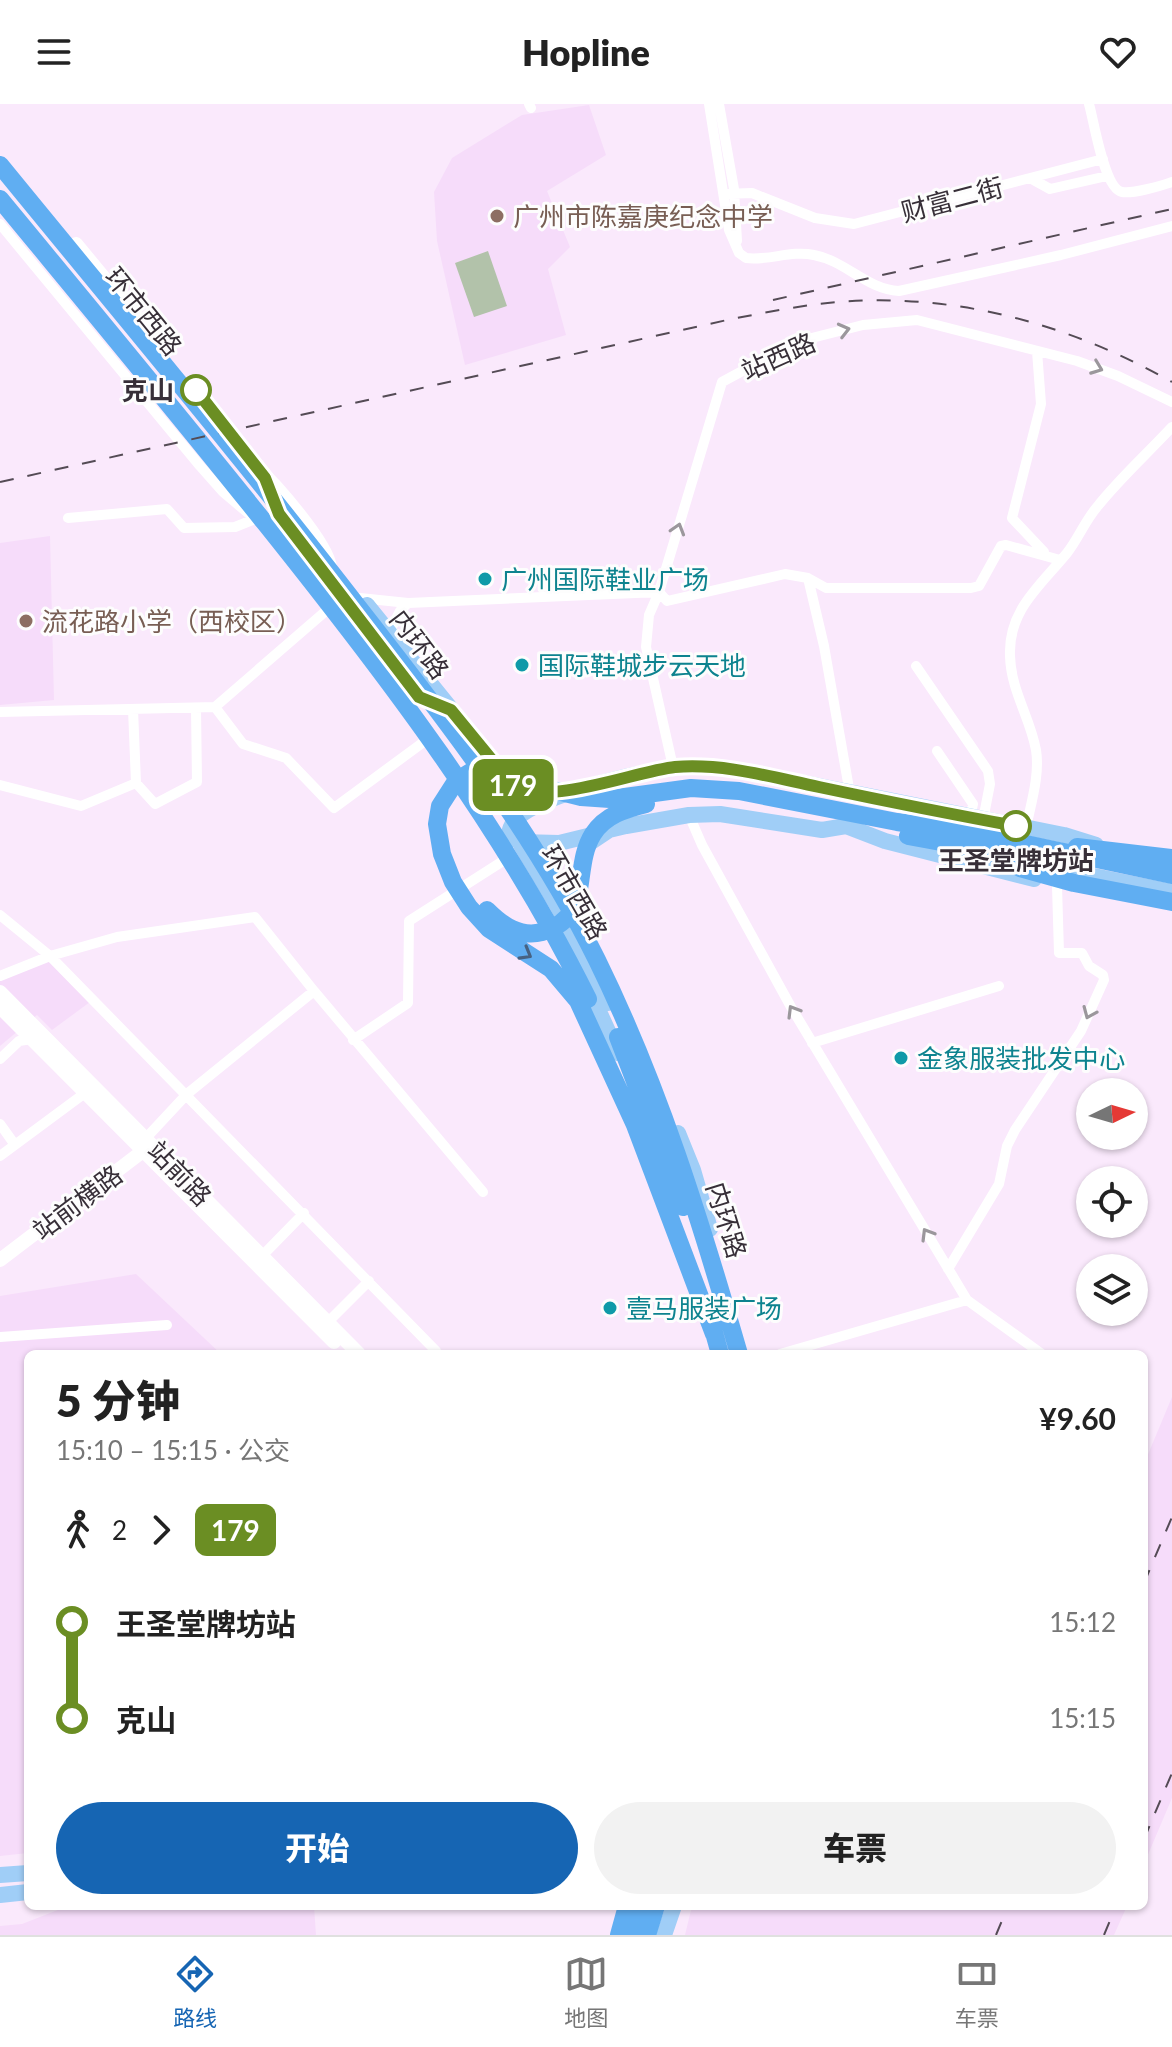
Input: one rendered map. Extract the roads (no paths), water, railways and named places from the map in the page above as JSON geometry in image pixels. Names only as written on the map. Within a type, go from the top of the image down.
[{"type":"highway","name":"内环路","points":[[3,175],[327,566],[463,745],[511,850],[597,959],[645,1069],[690,1190],[738,1350]]},
{"type":"highway","name":"内环路","points":[[0,199],[290,554],[398,694],[493,832],[573,968],[651,1141],[686,1237],[714,1348]]},
{"type":"highway","points":[[0,215],[153,399]]},
{"type":"highway","points":[[327,566],[490,762],[532,794],[570,800],[662,781],[730,781],[976,824],[1172,875]]},
{"type":"highway","name":"内环路","points":[[398,694],[439,776],[452,851],[468,887],[487,910],[507,927],[528,933],[552,928],[574,909],[586,852],[594,833],[606,820],[623,810],[660,801],[727,801],[898,834]]},
{"type":"highway","points":[[714,1348],[635,1125],[585,1014],[561,978],[489,929],[460,894],[440,844],[438,814],[443,799],[451,786],[466,774],[490,768],[581,797],[610,799],[678,788],[723,789],[897,822],[976,824]]},
{"type":"highway","points":[[898,834],[1172,889]]},
{"type":"highway","points":[[898,834],[1074,883],[1172,902]]},
{"type":"highway","points":[[1022,835],[1172,858]]},
{"type":"highway","points":[[511,850],[606,1004],[670,1170],[704,1294],[728,1350]]},
{"type":"highway","points":[[616,1935],[632,1910]]},
{"type":"highway","points":[[634,1910],[637,1934]]},
{"type":"highway","points":[[637,1934],[653,1910]]},
{"type":"main road","name":"环市西路","points":[[3,175],[127,316],[196,401],[191,427]]},
{"type":"main road","name":"环市西路","points":[[3,175],[191,427],[239,468],[388,638],[419,697],[455,753],[573,958],[704,1294],[714,1348]]},
{"type":"main road","name":"环市西路","points":[[239,468],[332,596],[455,753]]},
{"type":"main road","points":[[239,468],[360,598],[388,638],[519,789],[539,793],[594,785],[673,767],[726,768],[850,794],[874,806],[1172,869]]},
{"type":"main road","points":[[255,519],[511,850]]},
{"type":"main road","points":[[451,710],[455,753]]},
{"type":"main road","points":[[511,850],[517,819],[533,809],[594,785]]},
{"type":"main road","points":[[874,806],[976,824]]},
{"type":"main road","points":[[511,850],[689,815],[734,816],[822,830],[846,826],[1172,889]]},
{"type":"main road","points":[[846,826],[885,841],[1057,886],[1172,909]]},
{"type":"main road","points":[[609,830],[578,854],[574,874],[583,915],[629,1032],[693,1170],[747,1350]]},
{"type":"main road","points":[[1022,835],[1091,842],[1136,862]]},
{"type":"main road","name":"环市西路","points":[[511,850],[570,928],[629,1032],[708,1266],[729,1350]]},
{"type":"main road","points":[[1027,877],[1068,871]]},
{"type":"main road","points":[[0,1875],[24,1873]]},
{"type":"main road","points":[[0,1895],[24,1892]]},
{"type":"main road","points":[[637,1934],[647,1910]]},
{"type":"main road","points":[[664,1935],[673,1910]]},
{"type":"street","points":[[709,104],[729,194]]},
{"type":"street","points":[[719,104],[737,247],[746,258],[814,255],[837,264],[878,288],[899,291],[1061,255],[1172,226]]},
{"type":"street","points":[[1089,104],[1107,176],[1113,188],[1123,193],[1172,182]]},
{"type":"street","points":[[0,153],[3,175]]},
{"type":"street","points":[[1030,178],[1103,159]]},
{"type":"street","name":"财富二街","points":[[729,194],[752,193],[827,222],[854,224],[1030,178],[1050,189],[1107,176]]},
{"type":"street","points":[[0,207],[206,448],[239,468],[255,519]]},
{"type":"street","points":[[0,224],[191,427],[200,466],[223,492],[255,519]]},
{"type":"street","name":"站西路","points":[[673,767],[646,647],[649,615],[659,592],[722,382],[796,342],[863,325],[917,320],[1077,361],[1118,376],[1172,402]]},
{"type":"street","points":[[1037,351],[1041,404],[1012,518],[1044,553]]},
{"type":"street","points":[[153,399],[239,468],[279,514]]},
{"type":"street","points":[[1022,835],[1037,760],[1012,678],[1011,635],[1015,618],[1068,552],[1106,496],[1172,427]]},
{"type":"street","points":[[68,518],[167,509],[184,528],[235,527],[255,519]]},
{"type":"street","points":[[360,598],[408,603],[659,592],[667,601],[785,574],[808,578],[826,588],[971,588],[979,586],[1001,546],[1044,553],[1060,560]]},
{"type":"street","points":[[808,578],[824,646],[850,794]]},
{"type":"street","points":[[388,638],[400,611],[408,603]]},
{"type":"street","points":[[0,712],[215,707],[327,610]]},
{"type":"street","points":[[916,666],[988,771],[990,784],[976,824]]},
{"type":"street","points":[[419,697],[451,710]]},
{"type":"street","points":[[215,707],[243,744],[286,758],[334,808],[425,741]]},
{"type":"street","points":[[133,709],[136,783],[155,804],[197,782],[196,708]]},
{"type":"street","points":[[937,751],[973,804],[976,824]]},
{"type":"street","points":[[0,785],[81,806],[136,783]]},
{"type":"street","points":[[689,815],[750,934],[812,1043],[967,1300],[1036,1350]]},
{"type":"street","points":[[353,1040],[408,1003],[409,921],[511,850]]},
{"type":"street","points":[[948,1269],[999,1184],[1007,1146],[1015,1130],[1081,1031],[1104,980],[1103,975],[1089,966],[1082,953],[1059,953],[1057,886]]},
{"type":"street","points":[[0,915],[50,956],[435,1350]]},
{"type":"street","points":[[0,976],[50,956],[117,937],[255,917],[353,1040],[483,1192]]},
{"type":"street","points":[[812,1043],[999,986]]},
{"type":"street","points":[[145,1144],[187,1094],[314,991]]},
{"type":"street","name":"站前路","points":[[0,992],[85,1093],[145,1144],[341,1350]]},
{"type":"street","name":"站前路","points":[[0,1007],[36,1036],[355,1350]]},
{"type":"street","points":[[0,1059],[19,1041],[36,1036]]},
{"type":"street","points":[[0,1156],[85,1093]]},
{"type":"street","points":[[0,1124],[15,1145]]},
{"type":"street","name":"站前横路","points":[[0,1260],[145,1144]]},
{"type":"street","points":[[262,1256],[304,1213]]},
{"type":"street","points":[[328,1322],[369,1281]]},
{"type":"street","points":[[794,1350],[967,1300]]},
{"type":"street","points":[[0,1337],[167,1325]]},
{"type":"railway","points":[[773,300],[1172,209]]},
{"type":"railway","points":[[0,482],[727,320],[818,304],[911,301],[1001,314],[1089,342],[1172,382]]},
{"type":"railway","points":[[1148,1574],[1172,1517]]},
{"type":"railway","points":[[1148,1830],[1172,1773]]},
{"type":"railway","points":[[996,1935],[1006,1910]]},
{"type":"railway","points":[[1104,1935],[1114,1910]]},
{"type":"place","name":"广州市陈嘉庚纪念中学","points":[[497,216]]},
{"type":"place","name":"克山","points":[[196,390]]},
{"type":"place","name":"广州国际鞋业广场","points":[[485,579]]},
{"type":"place","name":"流花路小学（西校区）","points":[[26,621]]},
{"type":"place","name":"国际鞋城步云天地","points":[[522,665]]},
{"type":"place","name":"王圣堂牌坊站","points":[[1016,826]]},
{"type":"place","name":"金象服装批发中心","points":[[901,1058]]},
{"type":"place","name":"壹马服装广场","points":[[610,1308]]}]
